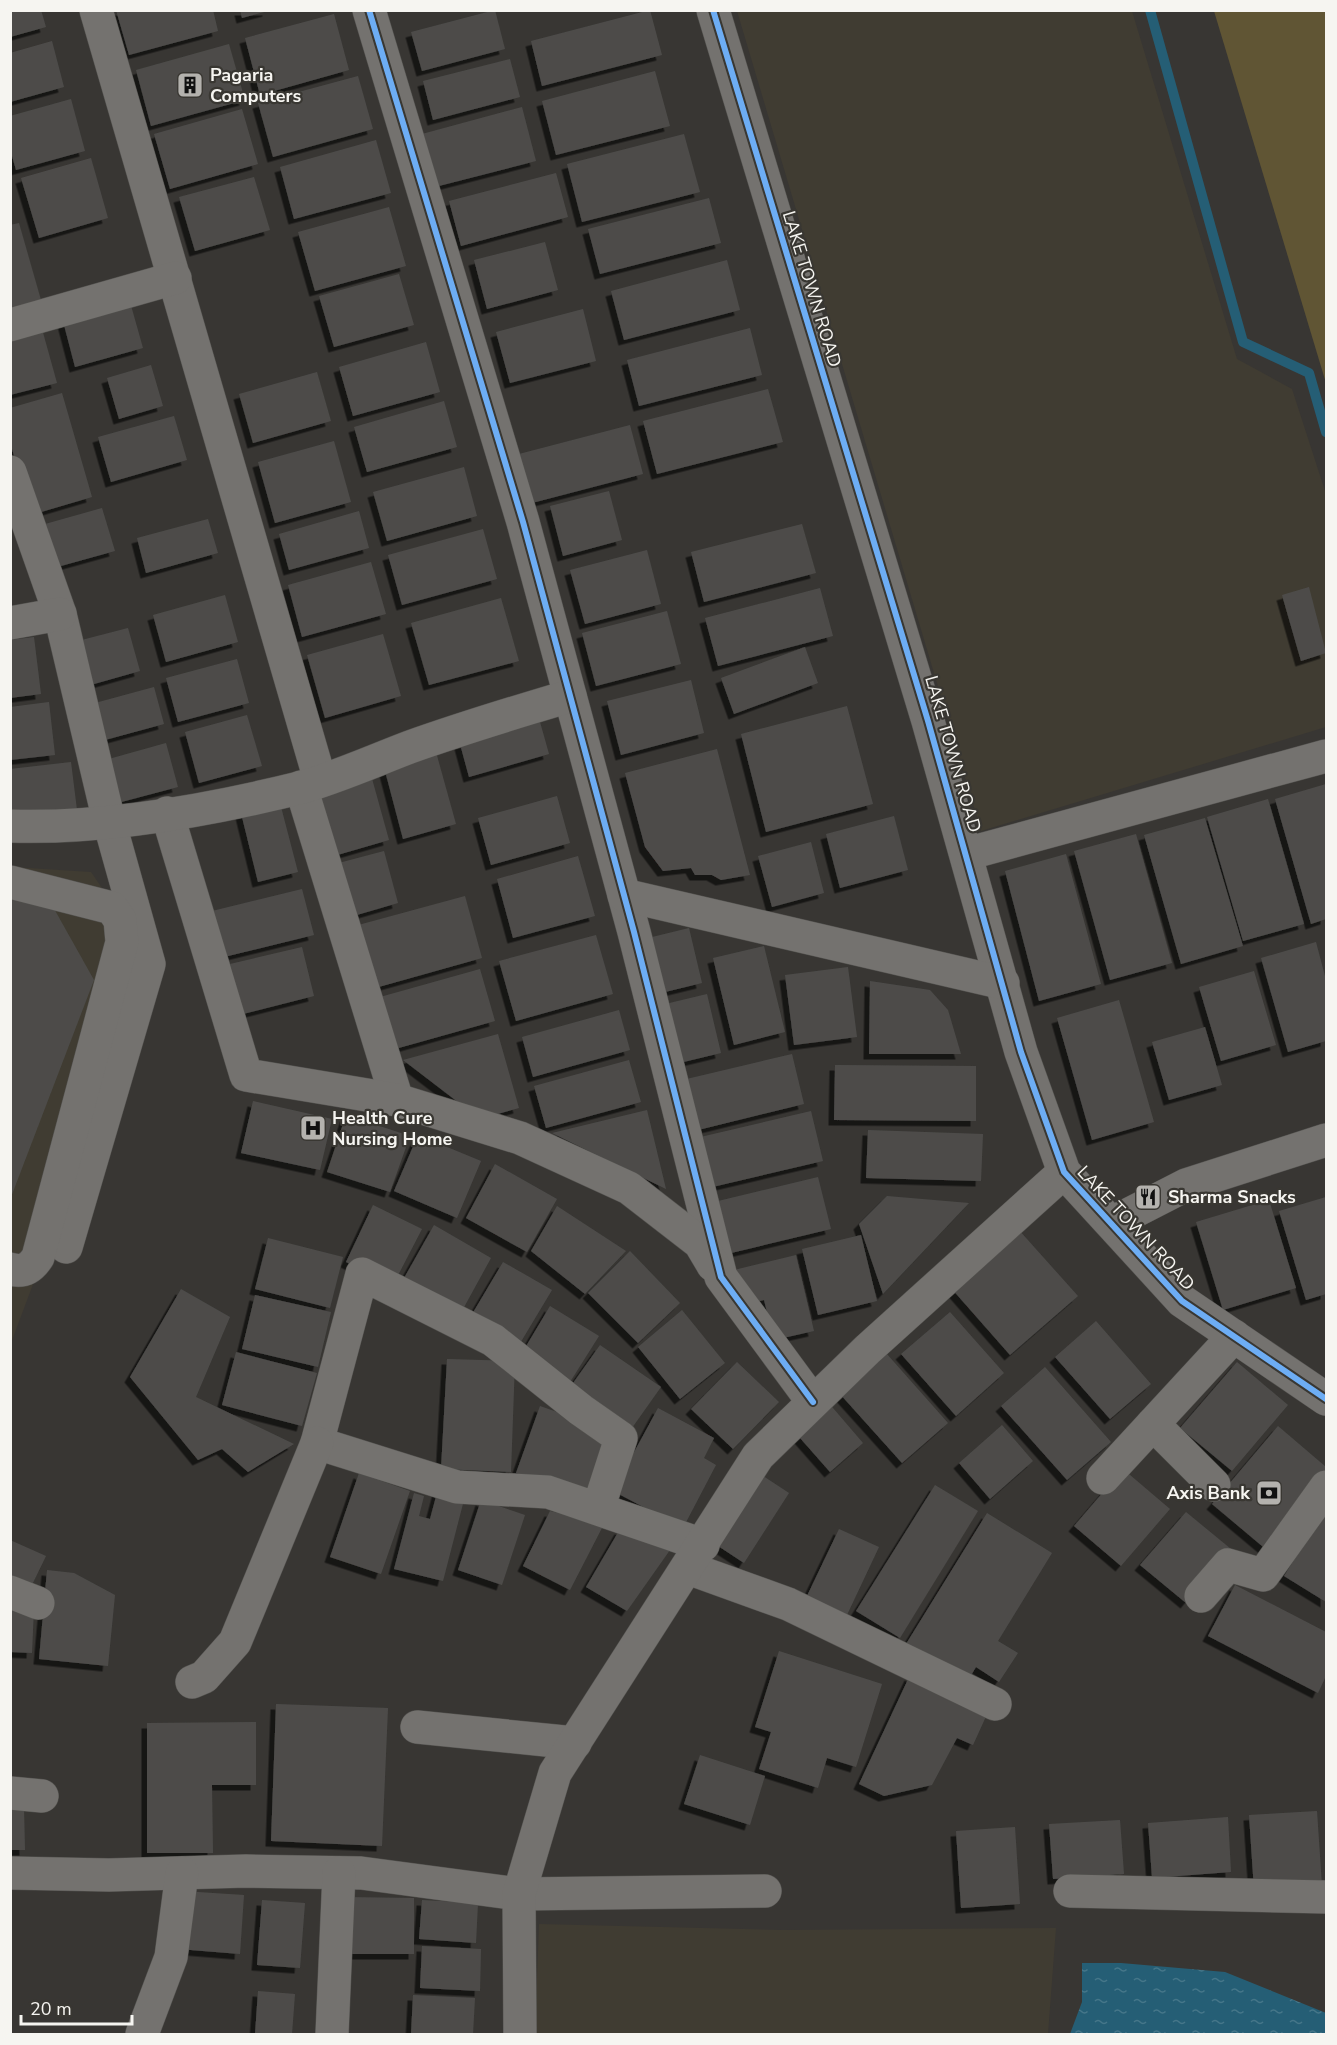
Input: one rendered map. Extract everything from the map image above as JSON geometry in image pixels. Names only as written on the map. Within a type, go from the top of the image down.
[{"type":"street","points":[[96,10],[175,278],[397,1100]]},
{"type":"street","points":[[369,10],[523,522],[624,895],[721,1277]]},
{"type":"street","name":"LAKE TOWN ROAD","points":[[713,10],[966,854],[1021,1052],[1064,1172],[1182,1301],[1326,1399]]},
{"type":"street","points":[[10,325],[175,278]]},
{"type":"street","points":[[10,472],[60,614],[109,821],[149,964],[66,1247]]},
{"type":"street","points":[[10,623],[60,614]]},
{"type":"street","points":[[10,826],[44,828],[167,813],[310,784],[464,728],[570,696]]},
{"type":"street","points":[[966,854],[1326,756]]},
{"type":"street","points":[[167,813],[246,1074],[397,1100],[520,1138],[629,1188],[700,1243],[721,1277],[813,1402]]},
{"type":"street","points":[[10,882],[112,908],[120,920],[122,942],[38,1257],[32,1266],[19,1272],[10,1269]]},
{"type":"street","points":[[624,895],[1003,983]]},
{"type":"street","points":[[1112,1223],[1186,1185],[1326,1140]]},
{"type":"street","points":[[520,2034],[519,1894],[555,1773],[758,1456],[813,1402],[1064,1172]]},
{"type":"street","points":[[192,1682],[204,1677],[236,1642],[317,1443],[362,1274],[493,1340],[580,1410],[621,1438],[598,1509]]},
{"type":"street","points":[[1103,1478],[1234,1336]]},
{"type":"street","points":[[1153,1424],[1214,1485]]},
{"type":"street","points":[[317,1443],[457,1486],[548,1492],[598,1509],[995,1704]]},
{"type":"street","points":[[1201,1596],[1228,1565],[1263,1575],[1326,1488]]},
{"type":"street","points":[[417,1727],[575,1743]]},
{"type":"street","points":[[10,1873],[109,1875],[246,1871],[362,1874],[519,1894],[765,1891]]},
{"type":"street","points":[[142,2034],[171,1957],[182,1873]]},
{"type":"street","points":[[332,2034],[339,1874]]},
{"type":"street","points":[[1070,1891],[1326,1897]]},
{"type":"shaded area","points":[[737,11],[1132,11],[1237,359],[1292,389],[1326,494],[1326,727],[981,831]]},
{"type":"shaded area","points":[[1214,11],[1326,11],[1326,383]]},
{"type":"shaded area","points":[[12,867],[91,872],[153,963],[11,1343]]},
{"type":"shaded area","points":[[539,1924],[782,1930],[1056,1928],[1048,2034],[535,2034]]},
{"type":"water","points":[[1082,1963],[1121,1963],[1225,1972],[1326,2013],[1326,2034],[1070,2034],[1082,2002]]},
{"type":"building","points":[[10,10],[41,10],[46,27],[10,37]]},
{"type":"building","points":[[116,10],[213,10],[218,31],[129,55]]},
{"type":"building","points":[[240,10],[268,10],[268,11],[242,18]]},
{"type":"building","points":[[495,10],[505,49],[422,71],[411,32]]},
{"type":"building","points":[[650,10],[662,55],[542,86],[531,41]]},
{"type":"building","points":[[334,14],[349,70],[260,95],[245,38]]},
{"type":"building","points":[[52,41],[64,87],[10,102],[10,53]]},
{"type":"building","name":"Pagaria Computers","points":[[229,44],[245,100],[151,126],[136,70]]},
{"type":"building","points":[[510,59],[520,97],[433,120],[423,81]]},
{"type":"building","points":[[655,71],[670,126],[556,155],[542,101]]},
{"type":"building","points":[[358,76],[373,129],[273,157],[258,103]]},
{"type":"building","points":[[71,99],[85,151],[16,170],[10,149],[10,116]]},
{"type":"building","points":[[522,107],[536,161],[435,187],[422,134]]},
{"type":"building","points":[[242,109],[258,164],[170,189],[154,134]]},
{"type":"building","points":[[684,134],[700,192],[582,222],[567,164]]},
{"type":"building","points":[[376,140],[391,193],[294,219],[280,167]]},
{"type":"building","points":[[91,158],[108,218],[39,238],[21,178]]},
{"type":"building","points":[[556,173],[568,217],[461,246],[449,201]]},
{"type":"building","points":[[254,177],[270,230],[195,251],[179,197]]},
{"type":"building","points":[[709,198],[721,243],[600,274],[588,229]]},
{"type":"building","points":[[389,207],[406,266],[315,291],[298,232]]},
{"type":"building","points":[[19,223],[41,300],[10,309],[10,225]]},
{"type":"building","points":[[545,242],[558,290],[487,309],[474,260]]},
{"type":"building","points":[[727,260],[740,310],[624,340],[611,291]]},
{"type":"building","points":[[399,274],[414,325],[334,347],[319,296]]},
{"type":"building","points":[[130,302],[143,348],[75,367],[63,321]]},
{"type":"building","points":[[583,309],[596,361],[510,383],[496,332]]},
{"type":"building","points":[[750,328],[762,375],[639,406],[627,360]]},
{"type":"building","points":[[42,329],[57,383],[10,395],[10,338]]},
{"type":"building","points":[[426,342],[440,392],[353,416],[339,367]]},
{"type":"building","points":[[151,365],[163,406],[119,419],[107,378]]},
{"type":"building","points":[[317,372],[331,421],[253,443],[239,394]]},
{"type":"building","points":[[768,389],[783,442],[657,474],[643,421]]},
{"type":"building","points":[[62,393],[92,497],[31,515],[10,442],[10,408]]},
{"type":"building","points":[[444,401],[457,447],[367,472],[354,427]]},
{"type":"building","points":[[174,416],[187,460],[111,482],[98,437]]},
{"type":"building","points":[[630,425],[643,474],[532,503],[519,454]]},
{"type":"building","points":[[334,441],[351,502],[275,523],[258,462]]},
{"type":"building","points":[[464,467],[477,516],[387,541],[373,492]]},
{"type":"building","points":[[609,491],[622,540],[563,556],[550,506]]},
{"type":"building","points":[[102,508],[115,551],[50,569],[38,526]]},
{"type":"building","points":[[359,511],[369,548],[289,570],[279,534]]},
{"type":"building","points":[[208,519],[218,553],[146,573],[137,538]]},
{"type":"building","points":[[802,524],[816,573],[704,602],[691,552]]},
{"type":"building","points":[[483,529],[497,579],[402,605],[388,555]]},
{"type":"building","points":[[647,550],[661,604],[585,624],[570,570]]},
{"type":"building","points":[[371,562],[386,614],[302,637],[288,585]]},
{"type":"building","points":[[1309,587],[1326,653],[1301,661],[1282,595]]},
{"type":"building","points":[[820,588],[833,636],[718,666],[705,618]]},
{"type":"building","points":[[225,595],[238,642],[166,662],[153,615]]},
{"type":"building","points":[[501,598],[519,661],[429,685],[411,623]]},
{"type":"building","points":[[667,611],[681,664],[596,686],[582,633]]},
{"type":"building","points":[[128,628],[140,671],[87,686],[74,642]]},
{"type":"building","points":[[383,634],[401,696],[325,718],[307,655]]},
{"type":"building","points":[[34,637],[41,694],[10,698],[10,640]]},
{"type":"building","points":[[805,647],[818,683],[734,714],[721,678]]},
{"type":"building","points":[[237,659],[249,703],[178,722],[166,678]]},
{"type":"building","points":[[691,680],[704,733],[621,755],[607,701]]},
{"type":"building","points":[[154,687],[164,724],[94,743],[84,706]]},
{"type":"building","points":[[49,702],[55,755],[10,760],[10,707]]},
{"type":"building","points":[[847,706],[873,804],[766,832],[741,734]]},
{"type":"building","points":[[247,715],[262,766],[199,783],[185,732]]},
{"type":"building","points":[[540,722],[549,754],[469,777],[460,744]]},
{"type":"building","points":[[166,743],[178,787],[110,805],[98,762]]},
{"type":"building","points":[[717,749],[750,875],[721,880],[712,875],[695,875],[691,868],[663,871],[645,847],[625,773]]},
{"type":"building","points":[[436,752],[456,824],[403,839],[384,767]]},
{"type":"building","points":[[71,762],[77,810],[10,818],[10,769]]},
{"type":"building","points":[[371,775],[389,840],[334,856],[315,790]]},
{"type":"building","points":[[1326,784],[1326,919],[1311,924],[1275,799]]},
{"type":"building","points":[[557,796],[570,843],[491,865],[478,818]]},
{"type":"building","points":[[1268,799],[1304,924],[1243,941],[1207,817]]},
{"type":"building","points":[[280,803],[298,872],[258,882],[241,813]]},
{"type":"building","points":[[894,816],[908,870],[840,888],[826,834]]},
{"type":"building","points":[[1205,818],[1243,946],[1181,964],[1144,835]]},
{"type":"building","points":[[1136,834],[1172,963],[1110,980],[1074,851]]},
{"type":"building","points":[[811,842],[824,893],[772,907],[758,856]]},
{"type":"building","points":[[384,851],[398,903],[350,917],[335,864]]},
{"type":"building","points":[[1066,854],[1101,984],[1039,1001],[1005,871]]},
{"type":"building","points":[[578,856],[595,916],[513,938],[497,879]]},
{"type":"building","points":[[302,889],[314,935],[220,958],[208,912]]},
{"type":"building","points":[[10,894],[48,898],[94,980],[11,1197]]},
{"type":"building","points":[[465,896],[482,958],[368,990],[351,927]]},
{"type":"building","points":[[689,928],[702,983],[657,994],[644,939]]},
{"type":"building","points":[[596,935],[613,994],[516,1021],[499,961]]},
{"type":"building","points":[[1316,942],[1326,980],[1326,1041],[1288,1052],[1261,958]]},
{"type":"building","points":[[764,946],[785,1032],[734,1045],[713,958]]},
{"type":"building","points":[[302,947],[314,996],[243,1014],[230,964]]},
{"type":"building","points":[[848,967],[857,1037],[794,1045],[785,975]]},
{"type":"building","points":[[480,969],[495,1021],[388,1051],[373,999]]},
{"type":"building","points":[[1254,971],[1276,1045],[1221,1061],[1199,987]]},
{"type":"building","points":[[870,981],[930,990],[948,1010],[961,1054],[869,1054]]},
{"type":"building","points":[[707,994],[721,1053],[671,1065],[657,1006]]},
{"type":"building","points":[[1119,1000],[1154,1122],[1092,1140],[1057,1018]]},
{"type":"building","points":[[619,1010],[630,1050],[533,1077],[522,1037]]},
{"type":"building","points":[[1205,1027],[1222,1085],[1169,1100],[1152,1042]]},
{"type":"building","points":[[498,1034],[519,1108],[480,1119],[403,1060]]},
{"type":"building","points":[[792,1054],[804,1104],[686,1133],[674,1082]]},
{"type":"building","points":[[629,1060],[641,1102],[546,1128],[534,1086]]},
{"type":"building","points":[[835,1065],[976,1066],[976,1121],[834,1120]]},
{"type":"building","points":[[253,1101],[332,1119],[320,1170],[241,1153]]},
{"type":"building","points":[[647,1110],[666,1189],[552,1133]]},
{"type":"building","points":[[811,1111],[823,1161],[704,1189],[692,1139]]},
{"type":"building","points":[[346,1115],[410,1136],[390,1192],[327,1172]]},
{"type":"building","points":[[868,1130],[983,1134],[981,1181],[866,1178]]},
{"type":"building","points":[[418,1135],[481,1161],[457,1218],[394,1191]]},
{"type":"building","points":[[495,1164],[557,1199],[527,1252],[466,1218]]},
{"type":"building","points":[[818,1177],[831,1229],[727,1254],[714,1202]]},
{"type":"building","points":[[887,1196],[969,1203],[883,1294],[859,1224]]},
{"type":"building","points":[[1326,1197],[1326,1294],[1306,1300],[1279,1211]]},
{"type":"building","points":[[1269,1200],[1296,1288],[1223,1310],[1196,1222]]},
{"type":"building","points":[[373,1205],[422,1229],[393,1285],[346,1262]]},
{"type":"building","points":[[557,1206],[626,1251],[585,1294],[531,1251]]},
{"type":"building","points":[[434,1225],[491,1258],[457,1320],[399,1287]]},
{"type":"building","points":[[1018,1229],[1078,1296],[1010,1355],[951,1288]]},
{"type":"building","points":[[861,1235],[877,1301],[818,1315],[802,1249]]},
{"type":"building","points":[[268,1238],[343,1257],[330,1308],[255,1289]]},
{"type":"building","points":[[630,1251],[680,1303],[638,1343],[588,1293]]},
{"type":"building","points":[[796,1255],[814,1331],[774,1340],[764,1300],[743,1305],[734,1270]]},
{"type":"building","points":[[503,1262],[552,1290],[516,1350],[468,1321]]},
{"type":"building","points":[[181,1289],[230,1317],[196,1397],[294,1444],[248,1472],[222,1449],[198,1460],[130,1377]]},
{"type":"building","points":[[255,1295],[331,1312],[318,1367],[242,1349]]},
{"type":"building","points":[[550,1306],[599,1336],[570,1382],[522,1353]]},
{"type":"building","points":[[682,1310],[725,1363],[680,1399],[638,1347]]},
{"type":"building","points":[[950,1312],[1004,1373],[956,1416],[901,1354]]},
{"type":"building","points":[[1096,1321],[1151,1384],[1110,1419],[1055,1357]]},
{"type":"building","points":[[600,1345],[661,1387],[627,1435],[566,1393]]},
{"type":"building","points":[[236,1352],[317,1373],[302,1426],[222,1405]]},
{"type":"building","points":[[886,1353],[948,1423],[902,1463],[840,1394]]},
{"type":"building","points":[[447,1359],[515,1361],[511,1472],[441,1469]]},
{"type":"building","points":[[737,1362],[779,1402],[733,1449],[691,1409]]},
{"type":"building","points":[[1237,1362],[1288,1405],[1232,1471],[1180,1428]]},
{"type":"building","points":[[1045,1367],[1111,1442],[1067,1480],[1001,1406]]},
{"type":"building","points":[[827,1401],[863,1443],[830,1472],[793,1430]]},
{"type":"building","points":[[540,1406],[611,1431],[587,1498],[516,1473]]},
{"type":"building","points":[[658,1408],[714,1438],[704,1458],[716,1465],[683,1528],[613,1491]]},
{"type":"building","points":[[1002,1425],[1033,1461],[990,1499],[959,1463]]},
{"type":"building","name":"Axis Bank","points":[[1278,1426],[1326,1467],[1326,1482],[1268,1551],[1212,1504]]},
{"type":"building","points":[[1123,1469],[1170,1509],[1121,1566],[1074,1526]]},
{"type":"building","points":[[757,1472],[789,1493],[744,1563],[712,1542]]},
{"type":"building","points":[[359,1473],[410,1491],[381,1574],[330,1557]]},
{"type":"building","points":[[935,1485],[978,1511],[900,1638],[856,1611]]},
{"type":"building","points":[[438,1489],[465,1496],[443,1581],[394,1569],[414,1493],[424,1496],[419,1516],[430,1519]]},
{"type":"building","points":[[481,1500],[525,1515],[502,1585],[458,1570]]},
{"type":"building","points":[[1326,1508],[1326,1602],[1284,1576]]},
{"type":"building","points":[[550,1511],[604,1524],[570,1590],[523,1566]]},
{"type":"building","points":[[1186,1512],[1231,1549],[1186,1603],[1140,1565]]},
{"type":"building","points":[[987,1513],[1052,1553],[998,1641],[1018,1653],[999,1682],[976,1667],[967,1682],[906,1644]]},
{"type":"building","points":[[620,1529],[670,1550],[627,1611],[586,1587]]},
{"type":"building","points":[[839,1529],[879,1547],[846,1617],[806,1598]]},
{"type":"building","points":[[10,1540],[46,1556],[29,1591],[10,1582]]},
{"type":"building","points":[[47,1570],[74,1573],[115,1595],[108,1666],[39,1659]]},
{"type":"building","points":[[1235,1585],[1326,1632],[1326,1676],[1318,1693],[1208,1636]]},
{"type":"building","points":[[10,1606],[34,1607],[32,1653],[10,1652]]},
{"type":"building","points":[[779,1651],[882,1684],[856,1767],[827,1758],[818,1788],[759,1769],[771,1732],[755,1727]]},
{"type":"building","points":[[910,1675],[988,1712],[973,1745],[957,1738],[932,1785],[884,1796],[859,1784]]},
{"type":"building","points":[[276,1704],[388,1708],[382,1846],[271,1841]]},
{"type":"building","points":[[256,1722],[256,1785],[212,1785],[213,1853],[147,1853],[147,1723]]},
{"type":"building","points":[[700,1755],[765,1776],[750,1825],[684,1804]]},
{"type":"building","points":[[10,1808],[24,1808],[25,1850],[10,1850]]},
{"type":"building","points":[[1317,1811],[1322,1886],[1254,1890],[1249,1815]]},
{"type":"building","points":[[1228,1817],[1231,1872],[1152,1878],[1148,1823]]},
{"type":"building","points":[[1120,1820],[1124,1874],[1053,1879],[1049,1824]]},
{"type":"building","points":[[1015,1827],[1020,1904],[961,1908],[956,1831]]},
{"type":"building","points":[[182,1891],[244,1895],[240,1954],[178,1949]]},
{"type":"building","points":[[343,1897],[414,1898],[414,1954],[343,1954]]},
{"type":"building","points":[[262,1900],[305,1903],[300,1968],[257,1965]]},
{"type":"building","points":[[422,1900],[478,1903],[476,1943],[419,1939]]},
{"type":"building","points":[[422,1946],[481,1949],[480,1991],[420,1988]]},
{"type":"building","points":[[258,1991],[295,1994],[292,2034],[255,2034]]},
{"type":"building","points":[[413,1995],[475,1998],[473,2034],[411,2034]]},
{"type":"waterway","points":[[1150,10],[1243,342],[1309,373],[1326,432]]},
{"type":"cycle path","points":[[369,10],[523,522],[634,932],[721,1277],[813,1402]]},
{"type":"cycle path","points":[[713,10],[928,721],[1021,1052],[1064,1172],[1182,1301],[1326,1399]]},
{"type":"place","name":"Pagaria Computers","points":[[190,85]]},
{"type":"place","name":"Health Cure Nursing Home","points":[[313,1128]]},
{"type":"place","name":"Sharma Snacks","points":[[1148,1197]]},
{"type":"place","name":"Axis Bank","points":[[1269,1493]]}]
